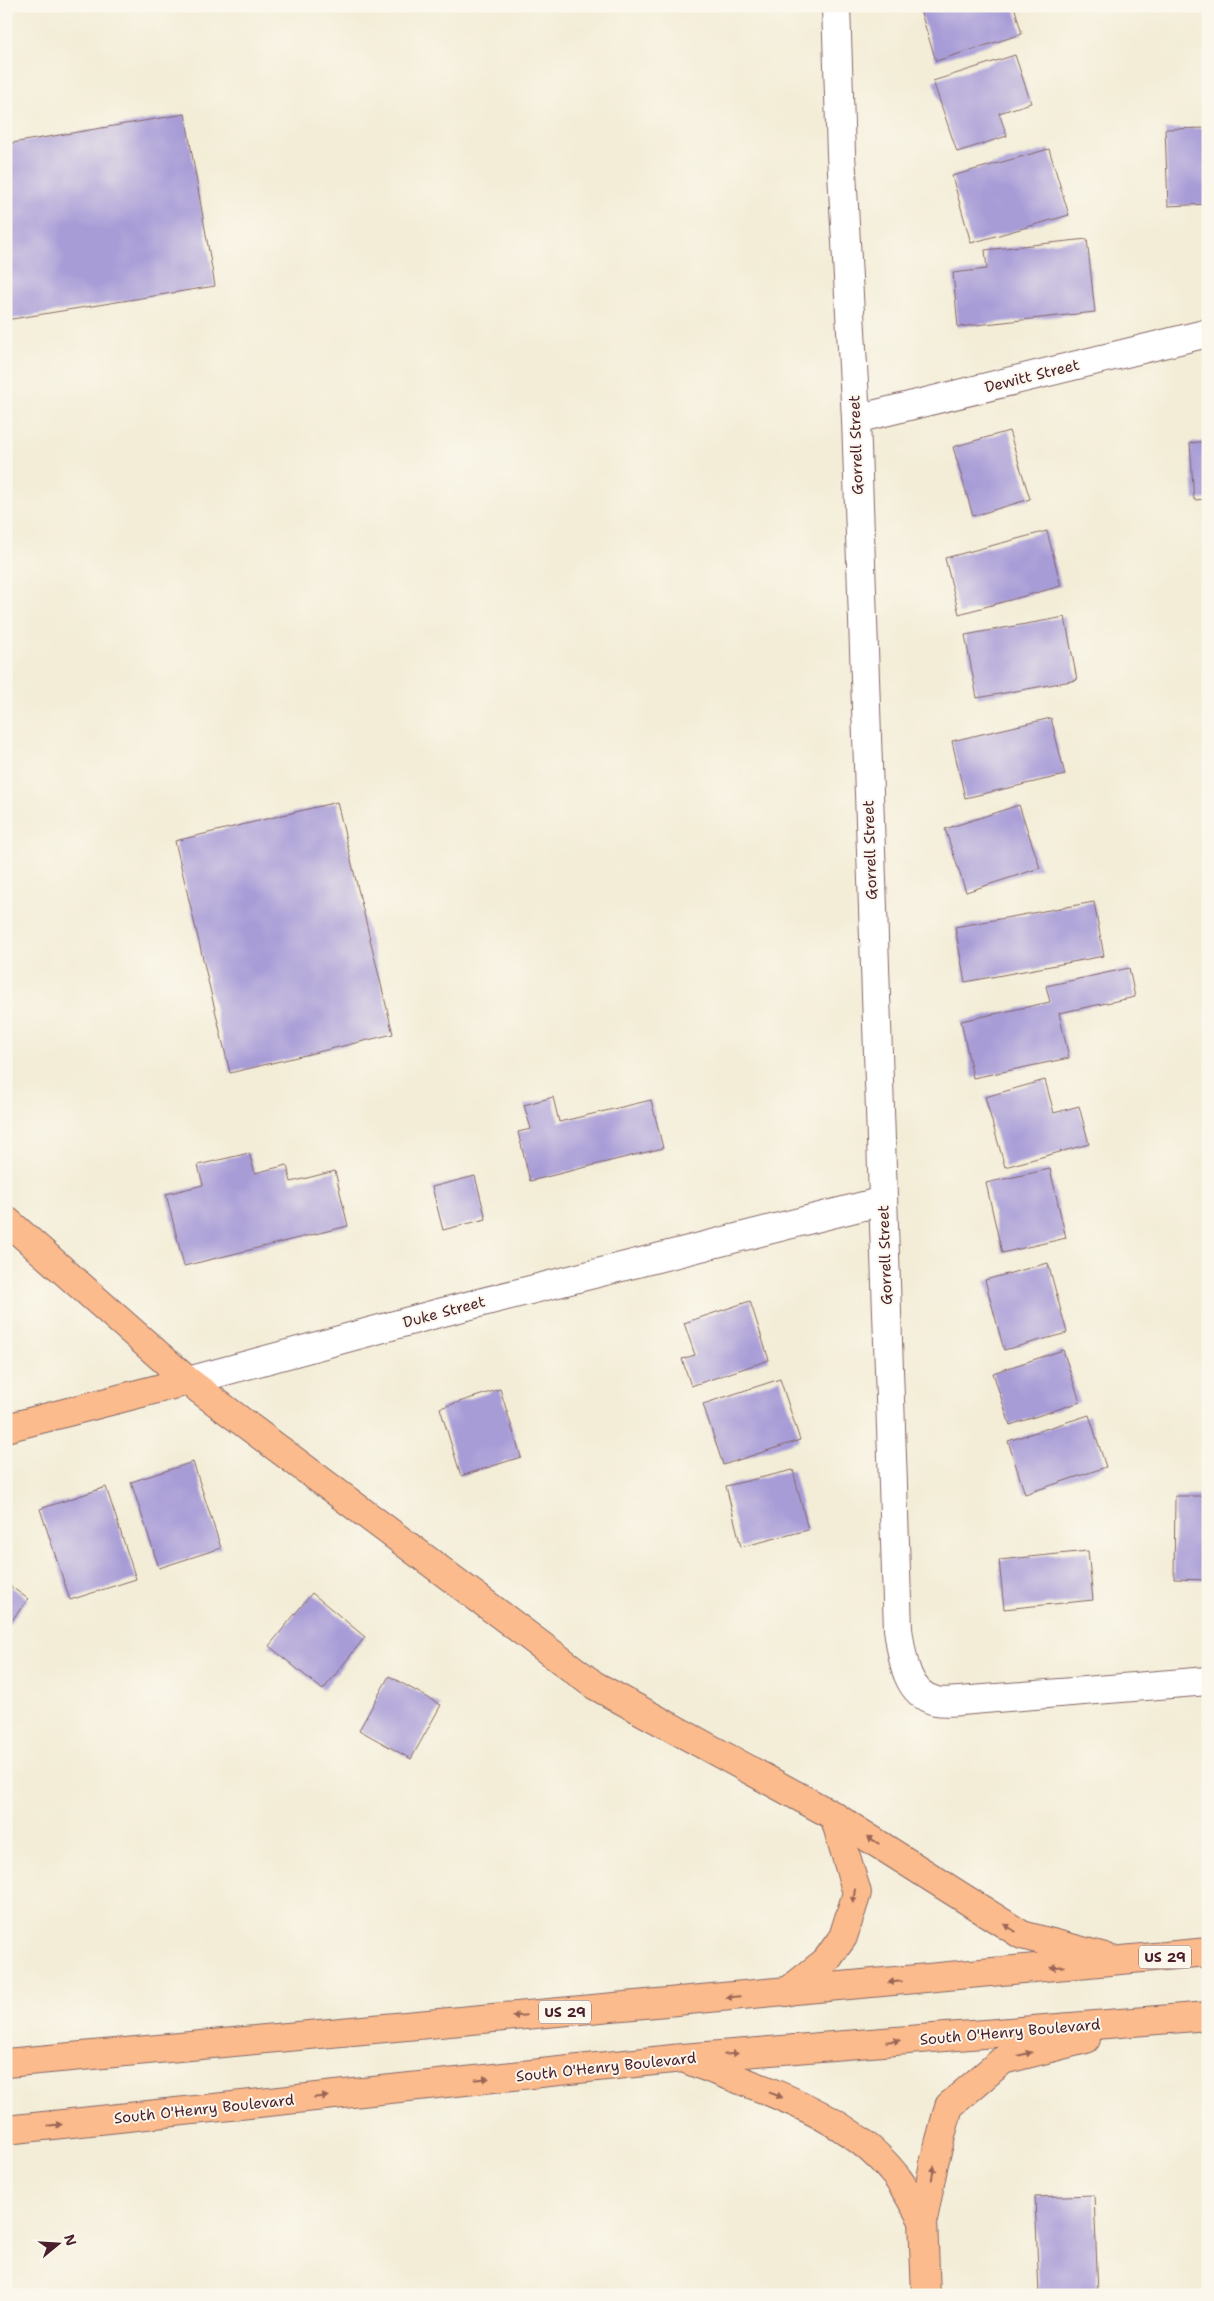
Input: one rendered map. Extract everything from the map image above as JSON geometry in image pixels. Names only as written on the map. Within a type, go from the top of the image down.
[{"type":"main road","points":[[6,1220],[188,1381],[395,1538],[594,1685],[834,1816],[1022,1935],[1123,1961]]},
{"type":"main road","name":"Duke Street","points":[[6,1428],[188,1381]]},
{"type":"main road","points":[[787,1992],[826,1961],[843,1937],[857,1892],[834,1816]]},
{"type":"main road","name":"US 29","points":[[6,2063],[1208,1952]]},
{"type":"main road","name":"South O'Henry Boulevard","points":[[6,2130],[682,2058],[1208,2016]]},
{"type":"main road","points":[[926,2295],[923,2220],[934,2163],[950,2106],[1003,2060],[1163,2020]]},
{"type":"main road","points":[[682,2058],[805,2106],[860,2140],[896,2175],[923,2220]]},
{"type":"street","name":"Gorrell Street","points":[[836,6],[841,154],[856,420],[898,1629],[904,1664],[917,1691],[936,1701],[972,1700],[1208,1681]]},
{"type":"street","name":"Dewitt Street","points":[[856,420],[1208,333]]},
{"type":"street","name":"Duke Street","points":[[188,1381],[439,1313],[883,1201]]},
{"type":"building","points":[[932,6],[1014,6],[1022,34],[936,61],[920,10]]},
{"type":"building","points":[[1015,55],[1031,103],[999,113],[1007,136],[957,152],[933,81]]},
{"type":"building","points":[[185,114],[215,286],[6,320],[6,144]]},
{"type":"building","points":[[1208,128],[1208,204],[1168,206],[1165,129]]},
{"type":"building","points":[[1049,149],[1069,215],[971,243],[952,176]]},
{"type":"building","points":[[1087,239],[1095,312],[958,327],[953,273],[987,269],[985,250]]},
{"type":"building","points":[[1009,431],[1030,499],[973,516],[953,447]]},
{"type":"building","points":[[1208,441],[1208,499],[1194,500],[1190,443]]},
{"type":"building","points":[[1047,531],[1061,586],[959,614],[945,558]]},
{"type":"building","points":[[1065,617],[1077,680],[977,698],[965,635]]},
{"type":"building","points":[[1051,718],[1065,775],[965,798],[952,741]]},
{"type":"building","points":[[337,802],[393,1034],[230,1073],[175,841]]},
{"type":"building","points":[[1019,805],[1040,868],[966,892],[945,829]]},
{"type":"building","points":[[1094,902],[1104,956],[965,982],[955,927]]},
{"type":"building","points":[[1129,968],[1135,997],[1059,1013],[1069,1058],[973,1078],[961,1021],[1050,1002],[1046,986]]},
{"type":"building","points":[[1045,1080],[1054,1113],[1079,1106],[1089,1144],[1005,1167],[985,1097]]},
{"type":"building","points":[[553,1097],[559,1122],[651,1100],[663,1148],[530,1181],[518,1132],[531,1129],[524,1105]]},
{"type":"building","points":[[249,1153],[255,1173],[287,1165],[291,1182],[335,1171],[348,1226],[184,1266],[166,1194],[203,1185],[198,1165]]},
{"type":"building","points":[[1050,1169],[1066,1238],[1002,1253],[986,1183]]},
{"type":"building","points":[[475,1176],[486,1219],[443,1230],[432,1187]]},
{"type":"building","points":[[1048,1263],[1067,1333],[1004,1350],[985,1280]]},
{"type":"building","points":[[750,1301],[769,1360],[691,1386],[682,1359],[695,1355],[684,1323]]},
{"type":"building","points":[[1063,1350],[1080,1402],[1010,1425],[993,1373]]},
{"type":"building","points":[[780,1379],[800,1440],[723,1465],[703,1404]]},
{"type":"building","points":[[500,1389],[521,1457],[461,1476],[440,1408]]},
{"type":"building","points":[[1089,1415],[1106,1467],[1025,1494],[1008,1441]]},
{"type":"building","points":[[193,1462],[221,1548],[159,1568],[131,1482]]},
{"type":"building","points":[[793,1470],[808,1530],[741,1547],[726,1486]]},
{"type":"building","points":[[106,1487],[136,1579],[70,1600],[40,1509]]},
{"type":"building","points":[[1175,1496],[1208,1496],[1208,1580],[1174,1579]]},
{"type":"building","points":[[1088,1551],[1093,1600],[1004,1609],[999,1560]]},
{"type":"building","points":[[6,1583],[28,1599],[6,1628]]},
{"type":"building","points":[[312,1593],[365,1637],[323,1690],[269,1646]]},
{"type":"building","points":[[389,1676],[441,1705],[411,1759],[359,1730]]},
{"type":"building","points":[[1094,2195],[1098,2295],[1039,2295],[1035,2197]]}]
